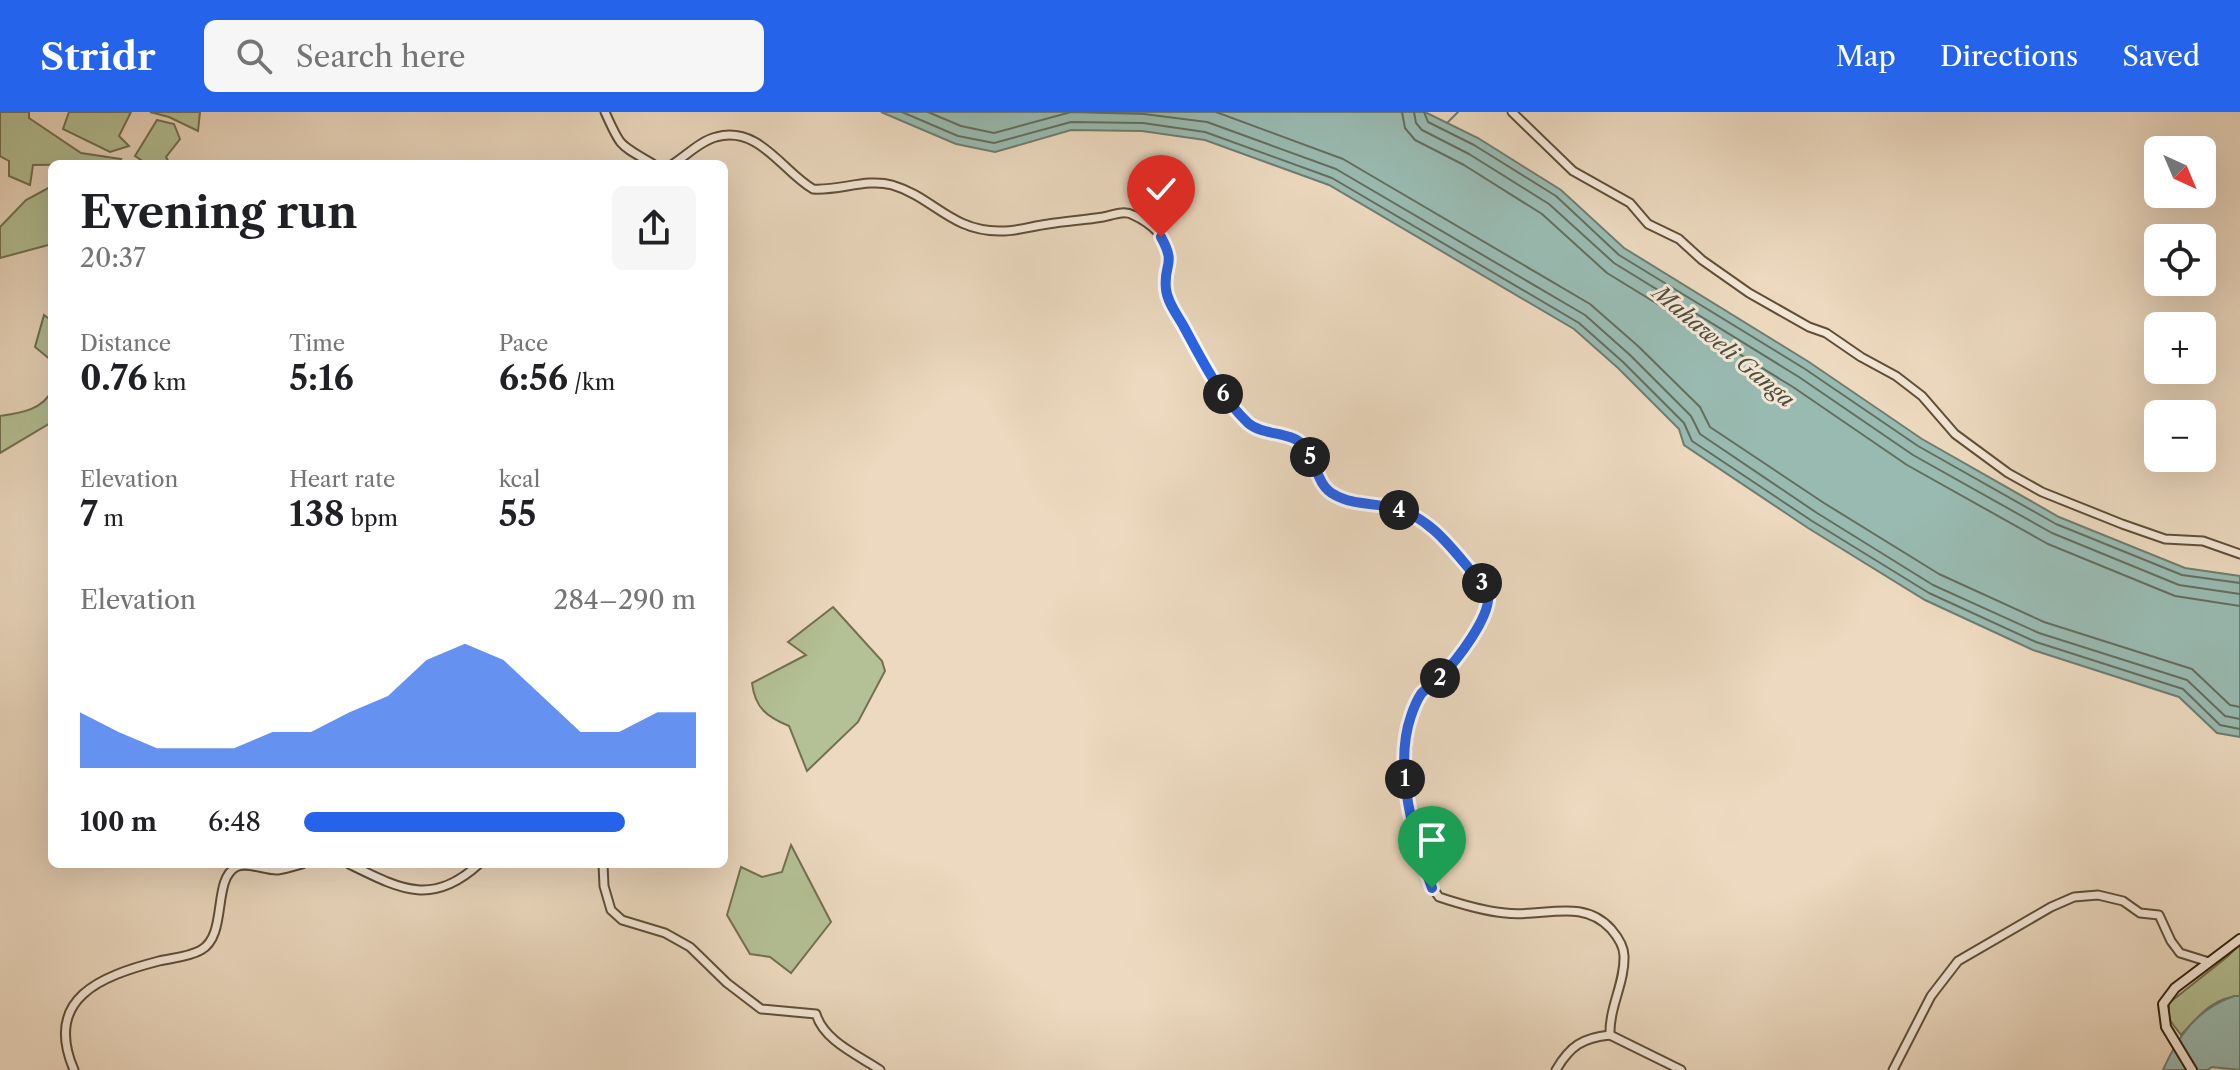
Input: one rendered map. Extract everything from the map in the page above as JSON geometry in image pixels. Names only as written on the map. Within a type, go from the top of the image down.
[{"type":"main road","points":[[2192,1070],[2166,1027],[2162,1009],[2166,998],[2240,939]]},
{"type":"street","points":[[605,112],[616,140],[646,160]]},
{"type":"street","points":[[1512,112],[1573,171],[1630,203],[1648,224],[1679,239],[1702,260],[1749,293],[1809,327],[1826,333],[1896,376],[1922,396],[1955,434],[2008,473],[2042,492],[2165,539],[2203,541],[2240,554]]},
{"type":"street","points":[[679,160],[705,142],[728,135],[761,145],[813,189],[876,183],[891,185],[923,200],[957,222],[972,227],[999,232],[1128,212],[1148,222],[1171,255],[1166,289],[1171,305],[1204,369],[1234,408],[1251,426],[1296,439],[1305,446],[1324,486],[1335,495],[1395,508],[1419,519],[1449,543],[1487,588],[1489,599],[1471,638],[1454,662],[1422,693],[1410,717],[1405,747],[1405,788],[1416,840],[1432,888],[1439,897],[1507,914],[1584,911],[1597,916],[1616,934],[1625,955],[1610,1018],[1610,1035]]},
{"type":"street","points":[[74,1070],[66,1042],[67,1021],[76,999],[86,990],[120,972],[204,948],[213,936],[225,881],[236,868]]},
{"type":"street","points":[[261,868],[287,868]]},
{"type":"street","points":[[357,868],[414,891],[456,883],[474,868]]},
{"type":"street","points":[[603,868],[604,886],[611,910],[622,920],[665,933],[690,947],[761,1009],[816,1014],[820,1025],[832,1038],[880,1070]]},
{"type":"street","points":[[1893,1070],[1931,996],[1958,961],[2074,897],[2098,895],[2123,901],[2140,913],[2159,915],[2180,953],[2209,962]]},
{"type":"street","points":[[1556,1070],[1567,1051],[1596,1036],[1610,1035],[1669,1061],[1681,1070]]},
{"type":"green space","points":[[0,112],[29,112],[29,118],[81,153],[121,159],[48,160],[48,165],[33,165],[30,185],[9,176],[9,161],[0,156]]},
{"type":"green space","points":[[69,112],[131,112],[119,136],[129,146],[110,152],[63,129]]},
{"type":"green space","points":[[150,112],[200,112],[198,131],[169,117]]},
{"type":"green space","points":[[157,120],[174,124],[180,139],[166,157],[168,160],[141,160],[135,156]]},
{"type":"green space","points":[[48,188],[48,245],[0,258],[0,227],[26,200]]},
{"type":"green space","points":[[44,315],[48,318],[48,358],[35,347]]},
{"type":"green space","points":[[48,397],[48,424],[0,453],[0,416],[23,412]]},
{"type":"green space","points":[[833,607],[882,661],[885,671],[858,722],[807,771],[789,726],[763,710],[752,683],[806,655],[788,642]]},
{"type":"green space","points":[[791,845],[831,922],[791,973],[770,957],[750,954],[727,915],[741,867],[762,877],[782,872]]},
{"type":"green space","points":[[2240,944],[2240,996],[2214,1004],[2181,1035],[2169,1019],[2169,1003]]},
{"type":"water","name":"Mahaweli Ganga","points":[[881,112],[1425,112],[1478,138],[1561,190],[1624,248],[1809,362],[1922,439],[2059,517],[2185,568],[2240,576],[2240,737],[2217,733],[2179,697],[2033,650],[1925,600],[1808,528],[1684,445],[1679,429],[1574,329],[1329,185],[1205,140],[1142,131],[1071,130],[995,152],[956,144]]},
{"type":"water","points":[[2240,996],[2240,1070],[2212,1067],[2207,1070],[2163,1070],[2190,1025],[2209,1008]]},
{"type":"waterway","points":[[1447,123],[1458,112]]},
{"type":"route","points":[[1161,237],[1171,255],[1166,289],[1171,305],[1204,369],[1234,408],[1251,426],[1296,439],[1305,446],[1324,486],[1335,495],[1395,508],[1419,519],[1449,543],[1487,588],[1489,599],[1471,638],[1454,662],[1422,693],[1410,717],[1405,747],[1405,788],[1416,840],[1432,888]]}]
